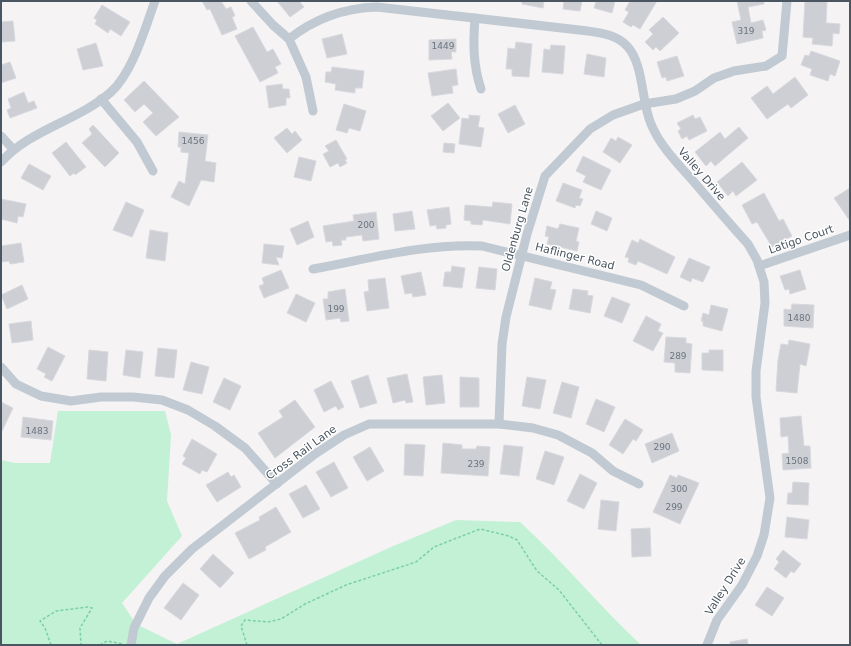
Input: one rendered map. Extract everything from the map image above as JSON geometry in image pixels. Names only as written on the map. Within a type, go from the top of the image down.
[{"type":"street","points":[[1,162],[13,149],[40,132],[83,112],[112,91],[127,70],[155,1]]},
{"type":"street","points":[[251,1],[273,25],[289,39],[306,76],[313,110]]},
{"type":"street","name":"Oldenburg Lane","points":[[499,424],[502,344],[506,317],[535,205],[545,176],[590,129],[613,115],[644,104],[676,99],[695,91],[714,78],[734,71],[766,66],[782,56],[787,1]]},
{"type":"street","name":"Valley Drive","points":[[289,39],[302,29],[318,21],[358,8],[377,7],[566,27],[607,34],[618,39],[627,46],[635,57],[644,104],[651,124],[661,142],[672,158],[748,244],[759,266],[764,282],[765,303],[756,371],[756,397],[770,498],[768,516],[757,556],[742,585],[717,620],[707,645]]},
{"type":"street","points":[[476,18],[473,53],[476,75],[481,89]]},
{"type":"street","points":[[101,99],[137,142],[153,171]]},
{"type":"street","points":[[1,136],[13,149]]},
{"type":"street","name":"Latigo Court","points":[[759,266],[850,235]]},
{"type":"street","name":"Haflinger Road","points":[[313,269],[457,244],[482,246],[641,285],[684,306]]},
{"type":"street","points":[[1,367],[16,384],[41,396],[72,402],[101,397],[133,397],[162,400],[188,410],[215,426],[245,448],[277,484]]},
{"type":"street","name":"Cross Rail Lane","points":[[131,645],[134,628],[149,598],[165,576],[192,549],[315,454],[344,435],[369,424],[499,424],[533,428],[558,435],[592,453],[612,471],[639,484]]},
{"type":"path","points":[[247,645],[241,626],[245,620],[268,622],[281,618],[305,604],[346,584],[416,562],[434,547],[480,529],[509,536],[517,540],[537,571],[558,590],[602,645]]},
{"type":"path","points":[[51,645],[45,628],[40,621],[56,611],[88,607],[92,608],[80,628],[81,645]]},
{"type":"path","points":[[100,645],[107,641],[127,645]]},
{"type":"green space","points":[[58,411],[165,411],[171,435],[167,501],[182,536],[122,603],[136,624],[177,644],[391,547],[456,520],[520,522],[641,645],[1,645],[1,460],[15,463],[50,463]]},
{"type":"building","points":[[202,1],[221,1],[226,9],[231,7],[235,16],[232,17],[237,29],[222,35],[210,9],[207,10]]},
{"type":"building","points":[[277,1],[299,1],[304,7],[290,17]]},
{"type":"building","points":[[522,1],[544,1],[543,8],[522,4]]},
{"type":"building","points":[[564,1],[582,1],[580,11],[563,9]]},
{"type":"building","points":[[596,1],[615,1],[612,13],[594,8]]},
{"type":"building","points":[[630,1],[657,1],[640,29],[633,25],[631,27],[623,22],[629,12],[625,10]]},
{"type":"building","points":[[737,1],[764,1],[764,4],[748,7],[751,23],[763,20],[766,30],[762,31],[763,38],[737,44],[732,22],[741,20]]},
{"type":"building","points":[[805,1],[827,1],[826,23],[840,24],[839,34],[833,33],[832,46],[812,44],[813,38],[803,37]]},
{"type":"building","points":[[102,5],[130,22],[121,36],[110,29],[108,33],[95,24],[97,20],[94,18]]},
{"type":"building","points":[[663,17],[679,33],[660,51],[656,47],[653,50],[645,42],[653,34],[649,30]]},
{"type":"building","points":[[13,21],[15,41],[1,42],[1,22]]},
{"type":"building","points":[[253,27],[267,52],[273,49],[281,64],[275,67],[278,73],[260,82],[235,36]]},
{"type":"building","points":[[342,34],[347,54],[327,58],[322,39]]},
{"type":"building","points":[[456,39],[456,52],[451,52],[452,59],[429,60],[429,40]]},
{"type":"building","points":[[516,42],[532,44],[529,77],[512,76],[512,69],[506,69],[508,48],[515,49]]},
{"type":"building","points":[[96,43],[103,66],[83,70],[77,49]]},
{"type":"building","points":[[551,45],[565,46],[563,74],[542,72],[544,49],[550,50]]},
{"type":"building","points":[[811,51],[840,61],[835,76],[830,74],[828,81],[810,75],[812,69],[801,65],[805,55],[809,56]]},
{"type":"building","points":[[587,54],[606,58],[604,77],[584,74]]},
{"type":"building","points":[[677,56],[684,76],[667,81],[666,77],[662,78],[657,62]]},
{"type":"building","points":[[10,62],[16,78],[1,83],[1,65]]},
{"type":"building","points":[[332,67],[364,71],[362,88],[355,88],[355,93],[335,90],[336,84],[325,82],[326,72],[331,72]]},
{"type":"building","points":[[456,69],[458,85],[452,86],[453,93],[432,96],[428,73]]},
{"type":"building","points":[[795,77],[808,95],[791,108],[788,104],[767,119],[751,98],[767,86],[773,94]]},
{"type":"building","points":[[144,81],[179,117],[156,136],[143,122],[153,113],[144,104],[135,112],[124,100]]},
{"type":"building","points":[[282,84],[283,89],[289,89],[290,98],[286,98],[286,105],[269,108],[266,86]]},
{"type":"building","points":[[24,92],[28,103],[34,101],[37,108],[10,118],[7,110],[11,108],[8,99]]},
{"type":"building","points":[[448,103],[460,118],[443,131],[431,116]]},
{"type":"building","points":[[344,104],[366,111],[360,131],[349,128],[347,133],[336,130]]},
{"type":"building","points":[[515,105],[525,124],[508,133],[498,114]]},
{"type":"building","points":[[469,115],[480,116],[478,127],[484,128],[481,147],[459,144],[462,118],[469,119]]},
{"type":"building","points":[[693,115],[695,119],[700,117],[707,131],[689,140],[687,136],[682,139],[678,131],[681,129],[677,123]]},
{"type":"building","points":[[93,125],[119,153],[105,167],[82,143],[92,134],[89,129]]},
{"type":"building","points":[[739,127],[748,138],[715,166],[711,161],[706,166],[695,152],[720,132],[725,139]]},
{"type":"building","points":[[287,128],[292,134],[295,131],[302,140],[287,153],[274,138]]},
{"type":"building","points":[[179,132],[208,135],[205,161],[216,163],[214,182],[201,180],[189,206],[171,197],[179,181],[185,184],[189,153],[181,152],[181,147],[178,147]]},
{"type":"building","points":[[618,137],[632,145],[620,163],[603,152],[611,138],[616,141]]},
{"type":"building","points":[[336,140],[347,159],[345,160],[347,163],[340,167],[338,163],[330,167],[323,154],[329,151],[325,146]]},
{"type":"building","points":[[66,142],[86,167],[75,175],[74,173],[70,176],[52,153]]},
{"type":"building","points":[[444,143],[455,144],[454,153],[443,152]]},
{"type":"building","points":[[583,156],[611,170],[601,190],[583,182],[586,176],[576,171]]},
{"type":"building","points":[[299,157],[316,161],[311,181],[294,177]]},
{"type":"building","points":[[742,162],[757,180],[736,196],[733,191],[728,196],[717,182]]},
{"type":"building","points":[[29,164],[51,176],[43,190],[21,178]]},
{"type":"building","points":[[563,183],[582,190],[579,198],[583,199],[580,206],[576,205],[575,208],[556,201]]},
{"type":"building","points":[[850,188],[850,221],[834,198]]},
{"type":"building","points":[[764,193],[779,221],[783,219],[792,236],[772,247],[757,222],[752,224],[742,205]]},
{"type":"building","points":[[1,199],[26,204],[23,217],[18,216],[17,223],[1,219]]},
{"type":"building","points":[[126,202],[144,210],[132,237],[113,230]]},
{"type":"building","points":[[493,202],[512,204],[510,224],[483,220],[482,225],[471,224],[471,221],[464,220],[465,205],[492,207]]},
{"type":"building","points":[[449,207],[451,224],[446,225],[446,228],[437,229],[436,225],[430,226],[427,210]]},
{"type":"building","points":[[412,211],[415,229],[395,231],[393,214]]},
{"type":"building","points":[[596,211],[612,218],[607,231],[591,224]]},
{"type":"building","points":[[376,212],[379,239],[363,241],[362,235],[346,237],[346,240],[341,240],[342,245],[333,246],[332,241],[326,242],[323,226],[354,221],[353,215]]},
{"type":"building","points":[[308,221],[314,237],[297,245],[290,229]]},
{"type":"building","points":[[560,224],[579,228],[576,241],[579,242],[577,251],[547,244],[549,237],[545,236],[547,226],[558,229]]},
{"type":"building","points":[[150,230],[168,233],[165,261],[146,258]]},
{"type":"building","points":[[640,239],[675,257],[667,274],[638,261],[636,265],[628,262],[629,258],[625,257],[632,240],[638,243]]},
{"type":"building","points":[[21,243],[24,262],[10,264],[9,261],[1,262],[1,246]]},
{"type":"building","points":[[264,244],[284,246],[282,258],[276,257],[279,265],[262,263]]},
{"type":"building","points":[[689,258],[710,267],[703,282],[692,278],[691,282],[680,277]]},
{"type":"building","points":[[452,266],[465,268],[462,288],[443,286],[445,272],[451,272]]},
{"type":"building","points":[[479,267],[497,269],[495,290],[476,288]]},
{"type":"building","points":[[281,270],[289,288],[264,298],[259,286],[264,284],[262,278]]},
{"type":"building","points":[[800,270],[806,289],[790,294],[789,289],[785,290],[780,276]]},
{"type":"building","points":[[421,272],[426,295],[413,297],[412,293],[405,294],[401,276]]},
{"type":"building","points":[[385,278],[389,308],[367,311],[364,292],[369,291],[368,280]]},
{"type":"building","points":[[535,278],[552,282],[550,289],[556,290],[551,310],[529,305]]},
{"type":"building","points":[[22,285],[28,299],[7,309],[1,295]]},
{"type":"building","points":[[345,289],[349,321],[341,322],[340,318],[326,320],[323,299],[328,299],[328,292]]},
{"type":"building","points":[[573,289],[588,291],[587,295],[593,296],[590,313],[569,309]]},
{"type":"building","points":[[296,294],[315,303],[306,322],[287,313]]},
{"type":"building","points":[[612,297],[630,304],[622,323],[604,316]]},
{"type":"building","points":[[792,304],[814,305],[813,328],[784,326],[784,309],[791,310]]},
{"type":"building","points":[[711,305],[728,309],[722,331],[703,326],[703,321],[701,321],[703,313],[709,315]]},
{"type":"building","points":[[646,316],[661,324],[658,331],[663,333],[653,351],[633,341]]},
{"type":"building","points":[[31,321],[33,340],[12,343],[9,324]]},
{"type":"building","points":[[666,337],[686,338],[686,343],[692,344],[690,373],[675,372],[675,363],[664,362]]},
{"type":"building","points":[[789,340],[810,344],[806,366],[800,364],[797,393],[776,391],[778,360],[781,344],[788,345]]},
{"type":"building","points":[[48,347],[65,356],[52,381],[44,377],[46,374],[37,369]]},
{"type":"building","points":[[158,348],[177,350],[174,378],[155,376]]},
{"type":"building","points":[[89,350],[108,352],[106,381],[87,379]]},
{"type":"building","points":[[126,350],[143,352],[140,378],[123,375]]},
{"type":"building","points":[[709,350],[723,350],[723,371],[702,370],[702,353],[709,353]]},
{"type":"building","points":[[191,362],[209,367],[202,394],[183,390]]},
{"type":"building","points":[[407,374],[413,402],[406,403],[405,400],[393,403],[387,378]]},
{"type":"building","points":[[368,375],[377,403],[360,408],[351,381]]},
{"type":"building","points":[[442,375],[445,403],[426,405],[423,377]]},
{"type":"building","points":[[460,377],[479,378],[479,407],[460,407]]},
{"type":"building","points":[[527,377],[546,380],[540,409],[522,406]]},
{"type":"building","points":[[224,378],[241,386],[230,410],[213,402]]},
{"type":"building","points":[[331,381],[344,407],[338,410],[336,406],[324,412],[314,390]]},
{"type":"building","points":[[562,382],[579,387],[571,418],[553,413]]},
{"type":"building","points":[[596,399],[615,407],[604,432],[586,424]]},
{"type":"building","points":[[295,400],[315,427],[275,458],[258,433],[283,417],[279,411]]},
{"type":"building","points":[[1,402],[13,408],[1,433]]},
{"type":"building","points":[[801,416],[804,446],[810,446],[811,468],[783,470],[782,454],[789,453],[788,436],[781,437],[780,418]]},
{"type":"building","points":[[23,417],[53,421],[51,440],[21,437]]},
{"type":"building","points":[[625,419],[643,430],[636,441],[633,439],[623,454],[609,445]]},
{"type":"building","points":[[672,433],[679,451],[652,463],[645,444]]},
{"type":"building","points":[[192,439],[217,454],[207,472],[202,470],[200,474],[182,464],[186,458],[183,456]]},
{"type":"building","points":[[443,443],[462,445],[462,449],[476,449],[477,446],[490,447],[488,476],[441,473]]},
{"type":"building","points":[[405,444],[425,445],[423,476],[404,475]]},
{"type":"building","points":[[504,445],[523,447],[519,476],[500,474]]},
{"type":"building","points":[[370,447],[384,471],[367,481],[353,457]]},
{"type":"building","points":[[545,451],[564,457],[554,485],[536,479]]},
{"type":"building","points":[[334,462],[348,488],[331,497],[316,472]]},
{"type":"building","points":[[228,472],[231,477],[234,475],[241,487],[217,502],[206,485]]},
{"type":"building","points":[[580,474],[597,483],[584,509],[567,501]]},
{"type":"building","points":[[670,475],[677,478],[678,475],[699,483],[680,524],[653,512]]},
{"type":"building","points":[[793,482],[809,483],[808,505],[787,504],[788,493],[792,493]]},
{"type":"building","points":[[306,485],[320,509],[303,518],[289,494]]},
{"type":"building","points":[[601,500],[619,502],[616,531],[598,529]]},
{"type":"building","points":[[276,507],[291,532],[265,547],[266,550],[249,559],[235,533],[260,520],[259,517]]},
{"type":"building","points":[[787,517],[809,520],[807,539],[785,537]]},
{"type":"building","points":[[650,528],[651,556],[632,557],[631,529]]},
{"type":"building","points":[[783,550],[801,564],[794,573],[791,571],[786,578],[774,569],[779,562],[776,559]]},
{"type":"building","points":[[213,554],[234,573],[220,588],[200,569]]},
{"type":"building","points":[[183,583],[199,595],[181,620],[164,608]]},
{"type":"building","points":[[767,587],[784,598],[772,616],[755,605]]},
{"type":"building","points":[[747,639],[748,645],[730,645],[730,642]]}]
